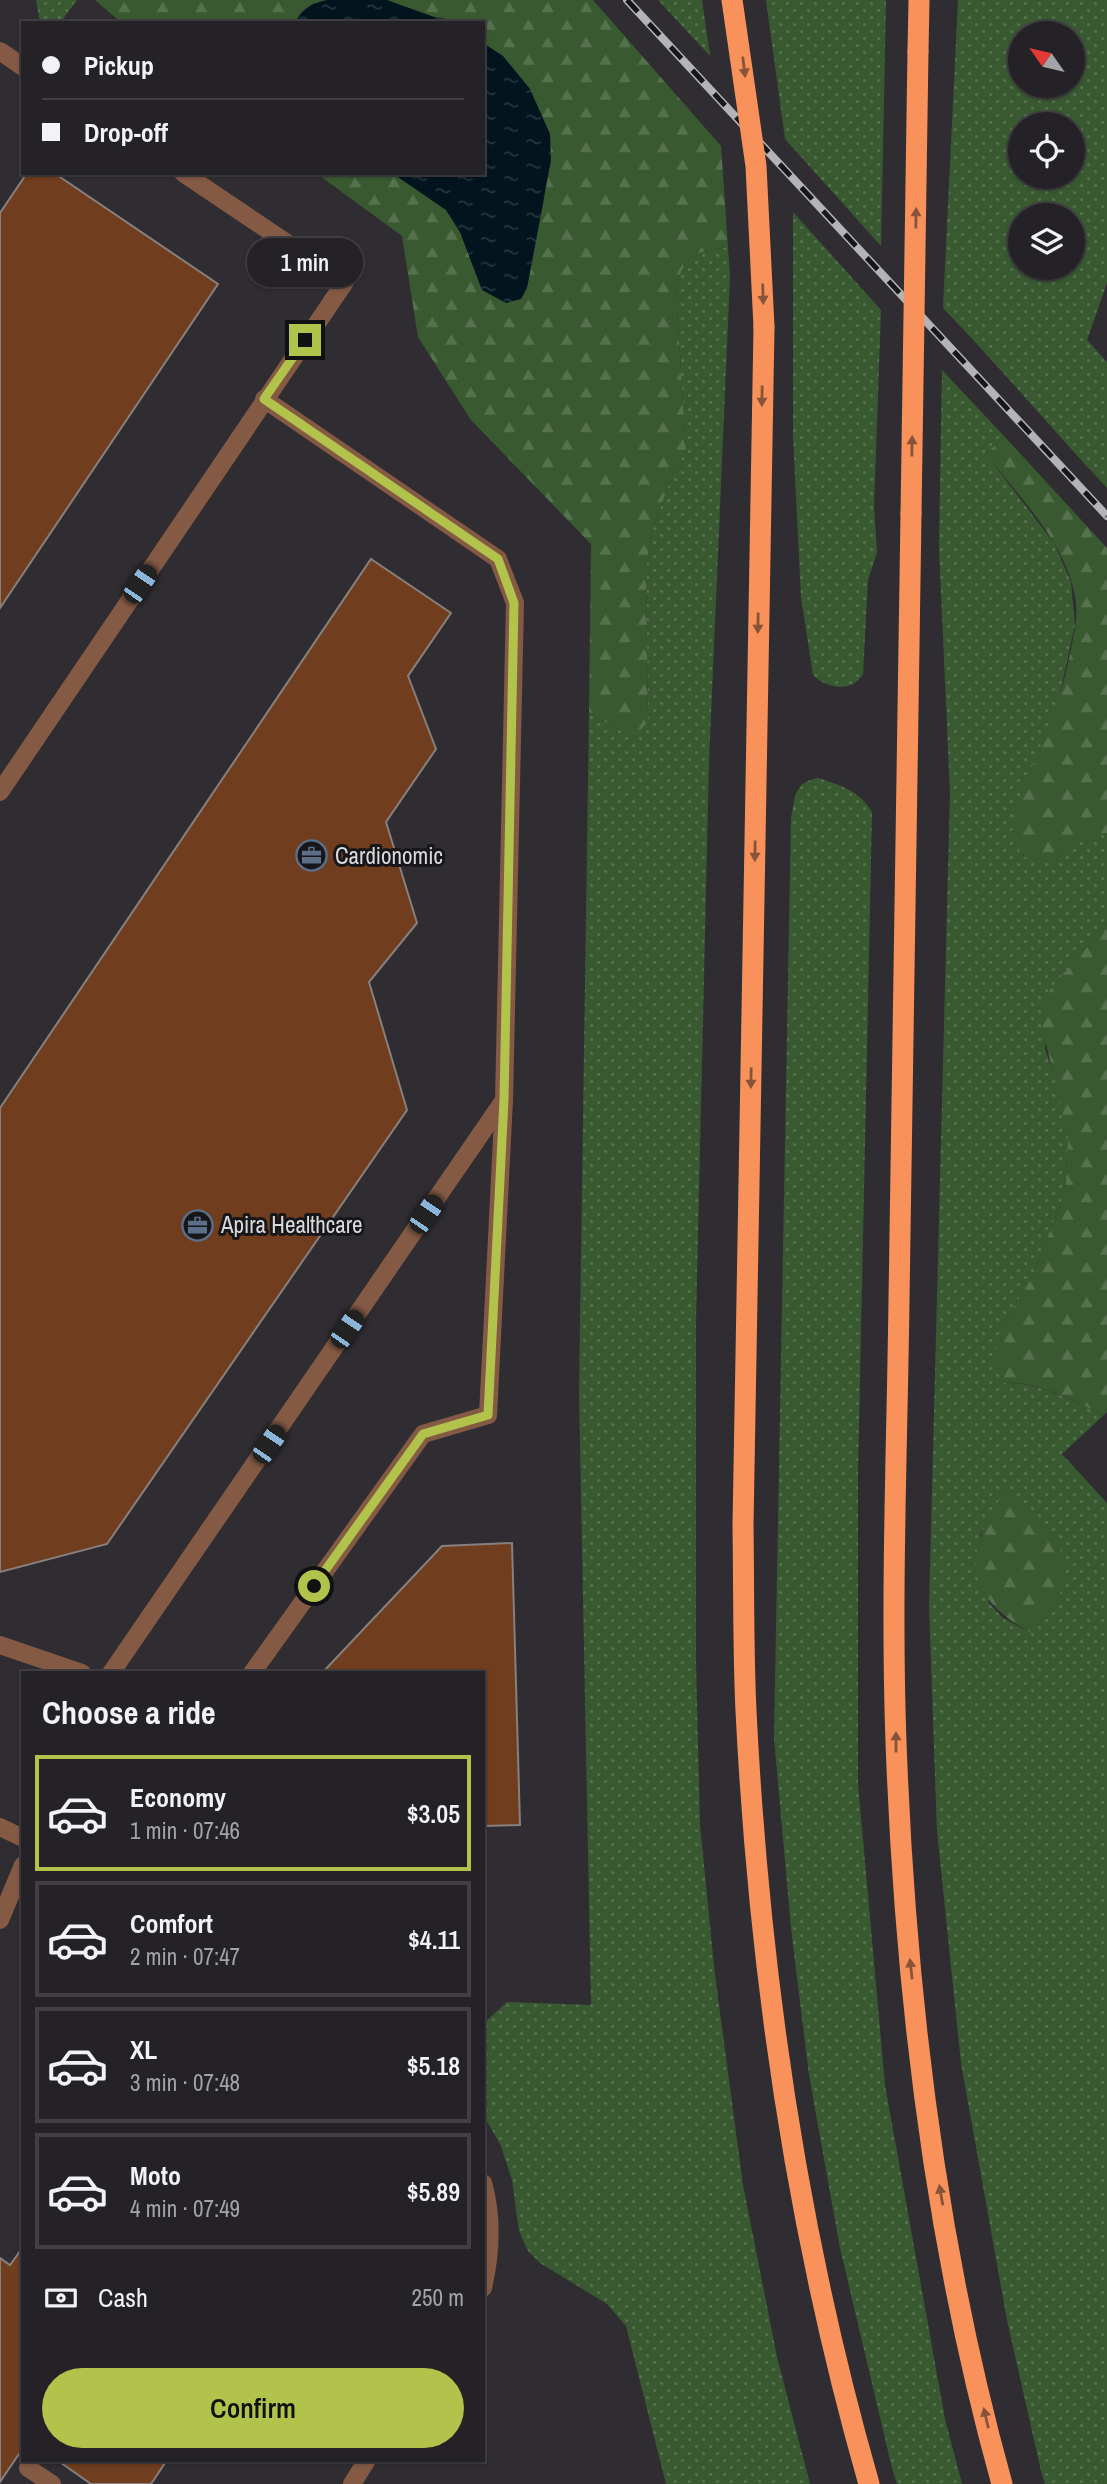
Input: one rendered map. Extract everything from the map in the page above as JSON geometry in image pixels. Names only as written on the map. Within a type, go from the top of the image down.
[{"type":"highway","points":[[732,0],[756,166],[764,327],[743,1525],[746,1710],[758,1880],[781,2078],[811,2246],[869,2484]]},
{"type":"highway","points":[[919,0],[895,1558],[896,1763],[906,1933],[927,2116],[959,2298],[1002,2484]]},
{"type":"street","points":[[0,51],[21,65]]},
{"type":"street","points":[[0,792],[345,282],[186,175]]},
{"type":"street","points":[[253,1671],[423,1434],[488,1415],[504,1100],[514,603],[498,559],[264,399]]},
{"type":"street","points":[[112,1671],[504,1100]]},
{"type":"street","points":[[0,1645],[76,1671]]},
{"type":"street","points":[[0,1827],[21,1837]]},
{"type":"street","points":[[0,1920],[21,1870]]},
{"type":"street","points":[[485,2194],[491,2225],[489,2265],[485,2280]]},
{"type":"street","points":[[352,2484],[366,2462]]},
{"type":"street","points":[[28,2468],[52,2484]]},
{"type":"green space","points":[[36,0],[77,0],[61,21],[40,21]]},
{"type":"green space","points":[[95,0],[593,0],[721,146],[728,247],[692,257],[682,270],[676,290],[686,450],[672,476],[653,529],[646,566],[648,721],[638,733],[623,732],[589,713],[591,544],[471,420],[418,337],[402,236],[319,175],[395,175],[446,210],[460,232],[482,290],[521,299],[527,287],[544,199],[503,56],[485,44],[485,21],[448,21],[444,18],[314,3],[301,12],[296,21],[120,21]]},
{"type":"green space","points":[[658,0],[702,0],[710,56]]},
{"type":"green space","points":[[766,0],[886,0],[881,246],[785,139]]},
{"type":"green space","points":[[958,0],[1107,0],[1107,283],[1087,340],[1107,362],[1107,488],[943,308]]},
{"type":"green space","points":[[793,212],[881,310],[874,506],[877,552],[868,580],[863,674],[853,684],[839,687],[825,683],[813,675],[801,597],[793,436]]},
{"type":"green space","points":[[728,247],[730,276],[709,761],[696,1320],[696,1662],[700,1825],[715,1975],[743,2185],[777,2357],[810,2484],[666,2484],[626,2326],[607,2304],[540,2263],[528,2251],[519,2231],[512,2180],[501,2146],[485,2118],[485,2022],[507,2002],[591,2005],[579,1393],[589,713],[623,732],[648,721],[646,566],[653,529],[672,476],[686,450],[676,290],[687,263],[692,257]]},
{"type":"green space","points":[[942,370],[1004,436],[986,454],[1054,543],[1071,582],[1075,625],[1058,703],[1037,758],[1022,855],[1047,862],[1083,839],[1107,833],[1107,923],[1051,988],[1045,1049],[1059,1089],[1068,1136],[1065,1193],[1031,1279],[1002,1326],[1001,1383],[1041,1388],[1104,1415],[1062,1454],[1107,1503],[1107,2484],[1045,2484],[1041,2471],[1007,2320],[961,2063],[937,1831],[929,1607],[950,793],[939,548]],"holes":[[[1006,1489],[1012,1496],[1031,1633],[1003,1618],[989,1603],[980,1535]]]},
{"type":"green space","points":[[1004,436],[1107,548],[1107,833],[1088,838],[1052,861],[1044,863],[1037,863],[1021,853],[1014,841],[1013,825],[1022,792],[1062,687],[1075,629],[1076,604],[1071,580],[1049,534],[986,454]]},
{"type":"green space","points":[[818,778],[842,786],[855,794],[872,812],[858,1473],[858,1784],[885,2085],[945,2419],[962,2484],[897,2484],[892,2468],[840,2248],[809,2075],[791,1928],[774,1738],[791,819],[795,797],[800,787]]},
{"type":"green space","points":[[1107,923],[1107,1412],[1104,1415],[1041,1388],[1001,1383],[995,1355],[1002,1326],[1031,1279],[1065,1193],[1068,1136],[1040,1018],[1051,988]]},
{"type":"green space","points":[[1006,1489],[1048,1530],[1063,1554],[1061,1592],[1031,1633],[1008,1618],[992,1603],[981,1587],[976,1570],[982,1533]]},
{"type":"water","points":[[327,0],[387,0],[445,21],[296,21],[308,7]]},
{"type":"water","points":[[485,44],[503,56],[530,89],[550,134],[551,160],[527,288],[521,299],[506,303],[482,290],[460,232],[446,210],[395,175],[485,175]]},
{"type":"building","points":[[26,175],[57,175],[218,284],[0,608],[0,213]]},
{"type":"building","points":[[371,559],[451,613],[408,676],[436,749],[386,822],[417,923],[369,982],[407,1110],[107,1544],[0,1572],[0,1108]]},
{"type":"building","points":[[512,1543],[520,1825],[485,1826],[485,1671],[324,1671],[442,1546]]},
{"type":"building","points":[[21,2250],[21,2451],[0,2482],[0,2258],[10,2265]]},
{"type":"building","points":[[60,2462],[166,2462],[151,2484],[91,2484]]},
{"type":"railway","points":[[627,0],[1107,516]]},
{"type":"place","name":"Cardionomic","points":[[312,856]]},
{"type":"place","name":"Apira Healthcare","points":[[198,1225]]},
{"type":"route","points":[[305,340],[264,399],[498,559],[514,603],[504,1100],[488,1415],[423,1434],[314,1586]]}]
